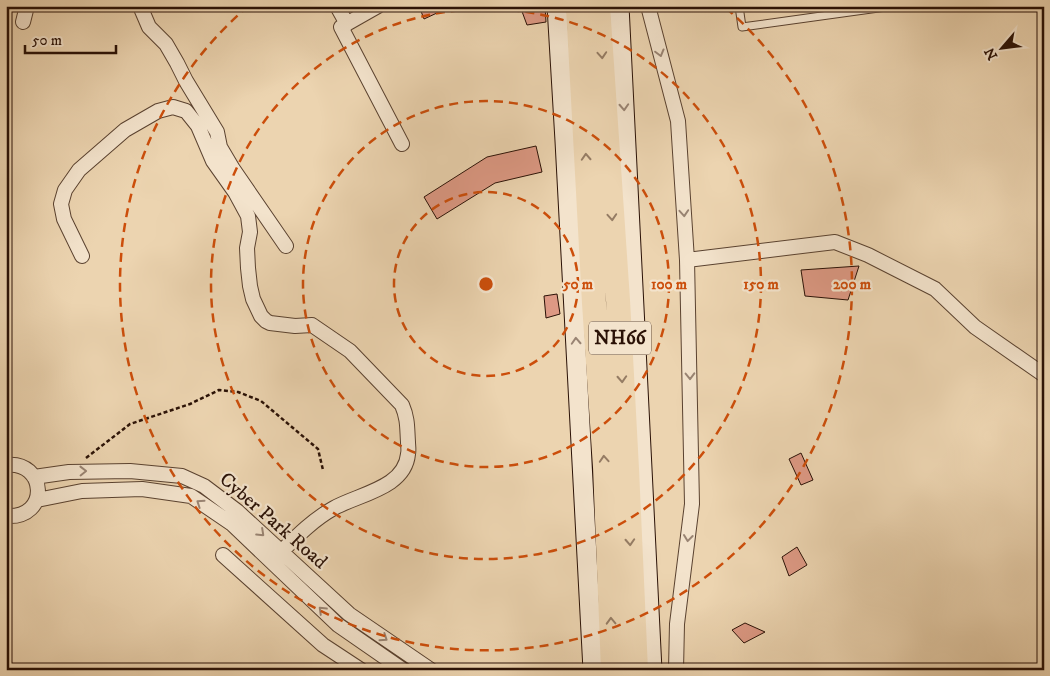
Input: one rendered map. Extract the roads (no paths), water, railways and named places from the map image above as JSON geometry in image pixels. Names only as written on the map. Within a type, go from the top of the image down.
[{"type":"highway","name":"NH66","points":[[578,6],[605,467],[614,670]]},
{"type":"highway","name":"NH66","points":[[598,6],[618,310],[636,670]]},
{"type":"street","points":[[23,22],[27,6]]},
{"type":"street","points":[[140,6],[149,27],[166,44],[217,132],[220,147],[233,169],[244,196],[250,232],[247,248],[250,286],[253,299],[261,316],[270,324],[312,325],[350,351],[402,405],[407,416],[408,455],[403,471],[388,485],[335,508],[318,518],[281,552]]},
{"type":"street","points":[[337,6],[347,24]]},
{"type":"street","points":[[378,6],[341,27],[402,144]]},
{"type":"street","points":[[557,6],[593,670]]},
{"type":"street","points":[[619,6],[652,670]]},
{"type":"street","points":[[648,6],[678,121],[687,260],[692,504],[677,624],[676,670]]},
{"type":"street","points":[[82,256],[64,219],[61,204],[65,190],[79,170],[125,130],[158,111],[173,107],[186,111],[198,126],[213,161],[286,246]]},
{"type":"street","points":[[687,260],[835,242],[868,255],[935,289],[975,328],[1044,374]]},
{"type":"street","points":[[6,465],[13,464],[29,470],[37,485],[37,500],[30,509],[24,514],[6,516]]},
{"type":"street","name":"Cyber Park Road","points":[[34,477],[69,472],[130,471],[182,476],[204,486],[237,511],[348,614],[431,670]]},
{"type":"street","points":[[37,500],[82,491],[142,489],[190,496],[232,524],[338,625],[403,670]]},
{"type":"street","points":[[223,555],[322,645],[361,670]]},
{"type":"lane","points":[[739,6],[742,27],[893,6]]}]
